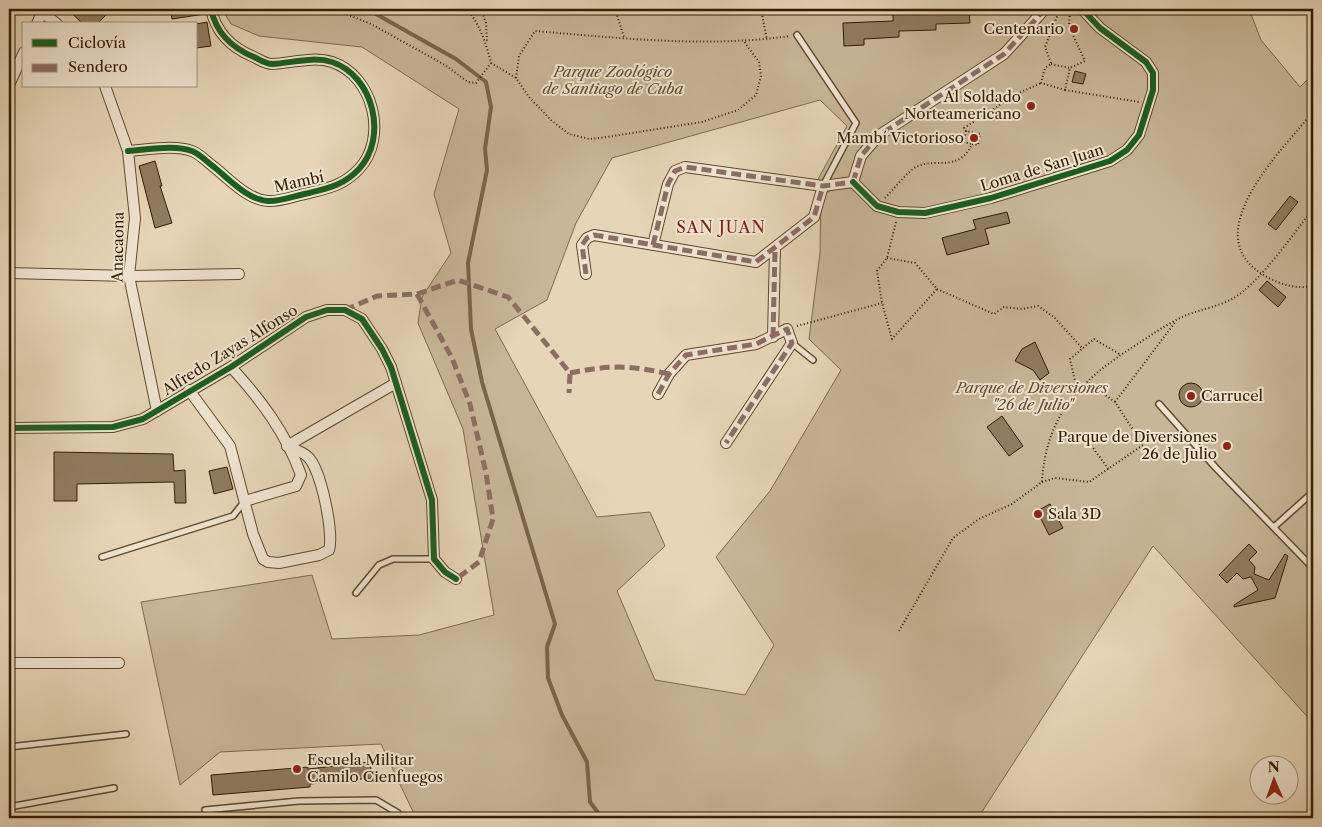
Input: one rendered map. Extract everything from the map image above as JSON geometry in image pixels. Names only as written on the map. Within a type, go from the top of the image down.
[{"type":"street","points":[[38,22],[41,9],[55,22]]},
{"type":"street","name":"Mambí","points":[[128,151],[176,149],[193,152],[252,196],[268,201],[338,186],[366,162],[372,146],[375,126],[373,110],[358,79],[347,69],[332,62],[314,59],[269,64],[245,54],[228,42],[214,22],[211,9]]},
{"type":"street","points":[[853,182],[861,156],[878,136],[1004,54],[1045,9]]},
{"type":"street","name":"Loma de San Juan","points":[[876,206],[898,212],[925,213],[990,198],[1110,161],[1127,150],[1139,135],[1154,90],[1153,73],[1146,62],[1100,28],[1082,9]]},
{"type":"street","points":[[9,85],[22,56]]},
{"type":"street","name":"Anacaona","points":[[106,88],[128,151],[135,218],[129,276],[157,411]]},
{"type":"street","points":[[653,245],[668,184],[675,171],[685,167],[823,186],[853,182]]},
{"type":"street","points":[[853,182],[876,206]]},
{"type":"street","points":[[586,274],[582,244],[587,238],[594,235],[756,262],[814,217],[823,186]]},
{"type":"street","points":[[773,337],[775,249]]},
{"type":"street","points":[[9,273],[129,276],[240,274]]},
{"type":"street","name":"Alfredo Zayas Alfonso","points":[[9,428],[113,427],[143,419],[231,367],[306,317],[327,310],[345,310],[362,319],[374,335],[391,368],[432,500],[434,559]]},
{"type":"street","points":[[658,394],[669,374],[686,355],[756,344],[787,329],[792,343],[726,443]]},
{"type":"street","points":[[231,367],[262,402],[280,428],[300,475],[296,486],[245,502]]},
{"type":"street","points":[[287,446],[396,383]]},
{"type":"street","points":[[190,390],[230,446],[260,555],[268,562],[287,562],[319,555],[328,550],[331,537],[315,469],[307,456],[287,446]]},
{"type":"street","points":[[434,559],[445,572],[456,580]]},
{"type":"street","points":[[9,663],[119,663]]},
{"type":"lane","points":[[797,35],[856,124],[823,186]]},
{"type":"lane","points":[[792,343],[813,360]]},
{"type":"lane","points":[[1159,404],[1216,468],[1313,568]]},
{"type":"lane","points":[[1274,527],[1313,492]]},
{"type":"lane","points":[[102,557],[232,516],[245,502]]},
{"type":"lane","points":[[356,593],[379,565],[393,560],[434,559]]},
{"type":"lane","points":[[9,747],[126,734]]},
{"type":"lane","points":[[9,807],[114,788]]},
{"type":"lane","points":[[205,810],[300,801],[376,800],[398,813],[400,818]]},
{"type":"path","points":[[336,9],[371,24],[445,65],[468,82],[476,83],[491,63]]},
{"type":"path","points":[[467,9],[475,18],[487,44]]},
{"type":"path","points":[[480,9],[486,23],[487,44],[491,63],[516,78],[534,103],[568,134],[589,139],[702,122],[738,110],[756,94],[761,76],[759,62],[743,40]]},
{"type":"path","points":[[615,9],[625,38]]},
{"type":"path","points":[[761,9],[767,40]]},
{"type":"path","points":[[1051,64],[1045,47],[1060,9]]},
{"type":"path","points":[[1041,83],[1045,68],[1051,64],[1070,68],[1085,61],[1069,27],[1070,9]]},
{"type":"path","points":[[516,78],[519,56],[535,31],[625,38],[743,40],[767,40],[797,35]]},
{"type":"path","points":[[1064,90],[1070,68]]},
{"type":"path","points":[[966,131],[980,134],[978,145],[964,142],[966,131],[964,128],[1022,92],[1041,83],[1064,90],[1149,104]]},
{"type":"path","points":[[1313,112],[1253,186],[1242,211],[1238,230],[1239,249],[1246,260],[1261,274],[1283,284],[1296,286],[1313,285]]},
{"type":"path","points":[[876,206],[917,166],[948,163],[963,157],[968,154],[972,144]]},
{"type":"path","points":[[1042,482],[1043,459],[1052,429],[1063,408],[1077,390],[1121,354],[1178,319],[1232,299],[1261,274],[1313,209]]},
{"type":"path","points":[[898,212],[887,258],[877,271],[882,303],[892,339],[937,289]]},
{"type":"path","points":[[887,258],[915,263],[937,289],[994,314],[1004,307],[1022,308],[1038,306],[1054,317],[1082,348]]},
{"type":"path","points":[[787,329],[882,303]]},
{"type":"path","points":[[1115,402],[1178,319]]},
{"type":"path","points":[[1077,390],[1070,359],[1082,348],[1094,340],[1121,354]]},
{"type":"path","points":[[899,631],[953,538],[980,519],[1012,504],[1042,482],[1055,478],[1089,482],[1143,445],[1115,402],[1087,382]]},
{"type":"path","points":[[1083,434],[1109,470]]},
{"type":"green space","points":[[222,9],[1249,9],[1261,40],[1300,87],[1313,74],[1313,723],[1153,546],[978,818],[416,818],[381,744],[220,752],[180,785],[141,602],[312,575],[332,639],[419,635],[494,615],[463,429],[418,323],[422,297],[451,253],[434,194],[459,109],[362,47],[259,36],[231,24]],"holes":[[[820,100],[847,126],[816,183],[832,185],[829,192],[821,192],[820,253],[809,339],[841,370],[770,491],[716,557],[774,645],[745,695],[655,680],[617,591],[665,546],[650,512],[597,517],[495,329],[547,300],[576,223],[612,158]]]},
{"type":"building","points":[[67,9],[112,9],[99,22],[81,22]]},
{"type":"building","points":[[170,9],[204,9],[205,14],[172,19]]},
{"type":"building","points":[[927,9],[969,9],[970,23],[936,24],[936,30],[899,31],[899,37],[864,39],[864,45],[844,46],[843,23],[893,21],[893,12]]},
{"type":"building","points":[[207,22],[211,46],[198,48],[198,24]]},
{"type":"building","points":[[1075,71],[1086,74],[1083,84],[1072,82]]},
{"type":"building","points":[[155,161],[162,186],[160,186],[172,223],[155,228],[139,166]]},
{"type":"building","points":[[1290,196],[1298,202],[1276,230],[1268,224]]},
{"type":"building","points":[[1007,212],[1010,223],[985,229],[989,244],[947,255],[942,238],[976,229],[973,220]]},
{"type":"building","points":[[1267,281],[1286,297],[1278,307],[1259,290]]},
{"type":"building","points":[[1035,342],[1049,373],[1040,380],[1033,370],[1015,361],[1022,349]]},
{"type":"building","name":"Carrucel","points":[[1191,383],[1200,386],[1203,395],[1200,404],[1191,407],[1182,404],[1179,395],[1182,386]]},
{"type":"building","points":[[1002,416],[1023,446],[1009,456],[987,427]]},
{"type":"building","points":[[54,452],[173,454],[174,471],[185,470],[186,503],[175,503],[174,482],[77,484],[77,501],[54,501]]},
{"type":"building","points":[[227,467],[233,489],[214,494],[209,471]]},
{"type":"building","points":[[1050,504],[1063,528],[1049,535],[1037,511]]},
{"type":"building","points":[[1249,544],[1257,552],[1249,560],[1255,567],[1254,574],[1269,580],[1285,554],[1288,556],[1275,598],[1234,607],[1234,605],[1258,590],[1251,577],[1243,579],[1237,573],[1227,583],[1219,575]]},
{"type":"building","points":[[370,762],[372,778],[310,784],[310,787],[213,795],[211,775],[308,767],[308,769]]},
{"type":"waterway","points":[[367,9],[456,59],[486,82],[491,107],[485,149],[487,170],[468,263],[471,329],[482,382],[555,624],[547,647],[548,678],[562,715],[587,762],[590,802],[602,818]]},
{"type":"marked path","points":[[853,182],[861,156],[878,136],[1004,54],[1045,9]]},
{"type":"marked path","points":[[653,245],[668,184],[675,171],[685,167],[823,186],[853,182]]},
{"type":"marked path","points":[[586,274],[582,245],[587,238],[594,235],[756,262],[814,217],[823,186]]},
{"type":"marked path","points":[[773,337],[775,249]]},
{"type":"marked path","points":[[345,310],[377,296],[417,294],[458,280],[508,297],[570,373],[569,393]]},
{"type":"marked path","points":[[417,294],[452,358],[470,404],[486,473],[493,519],[479,562],[456,579]]},
{"type":"marked path","points":[[658,394],[669,374],[686,355],[756,344],[787,329],[792,343],[726,443]]},
{"type":"marked path","points":[[570,373],[620,367],[669,374]]},
{"type":"cycle path","points":[[128,151],[169,148],[192,151],[201,156],[246,193],[268,201],[336,185],[348,179],[359,169],[368,156],[373,141],[372,109],[367,94],[358,80],[346,69],[325,60],[272,64],[263,62],[239,49],[226,39],[213,18],[211,9]]},
{"type":"cycle path","points":[[853,182],[877,206],[898,212],[925,213],[991,198],[1110,161],[1127,150],[1139,135],[1153,90],[1153,73],[1146,62],[1100,28],[1082,9]]},
{"type":"cycle path","points":[[9,428],[113,427],[143,419],[231,367],[306,317],[327,310],[345,310],[362,319],[382,349],[391,367],[432,500],[434,559],[445,572],[456,579]]},
{"type":"place","name":"Centenario","points":[[1074,29]]},
{"type":"place","name":"Al Soldado Norteamericano","points":[[1031,106]]},
{"type":"place","name":"Mambí Victorioso","points":[[974,138]]},
{"type":"place","name":"Carrucel","points":[[1191,396]]},
{"type":"place","name":"Parque de Diversiones 26 de Julio","points":[[1227,446]]},
{"type":"place","name":"Sala 3D","points":[[1038,514]]},
{"type":"place","name":"Escuela Militar Camilo Cienfuegos","points":[[297,769]]},
{"type":"district","name":"SAN JUAN","points":[[721,227]]},
{"type":"park label","name":"Parque Zoológico de Santiago de Cuba","points":[[613,80]]},
{"type":"park label","name":"Parque de Diversiones \"26 de Julio\"","points":[[1032,396]]}]
